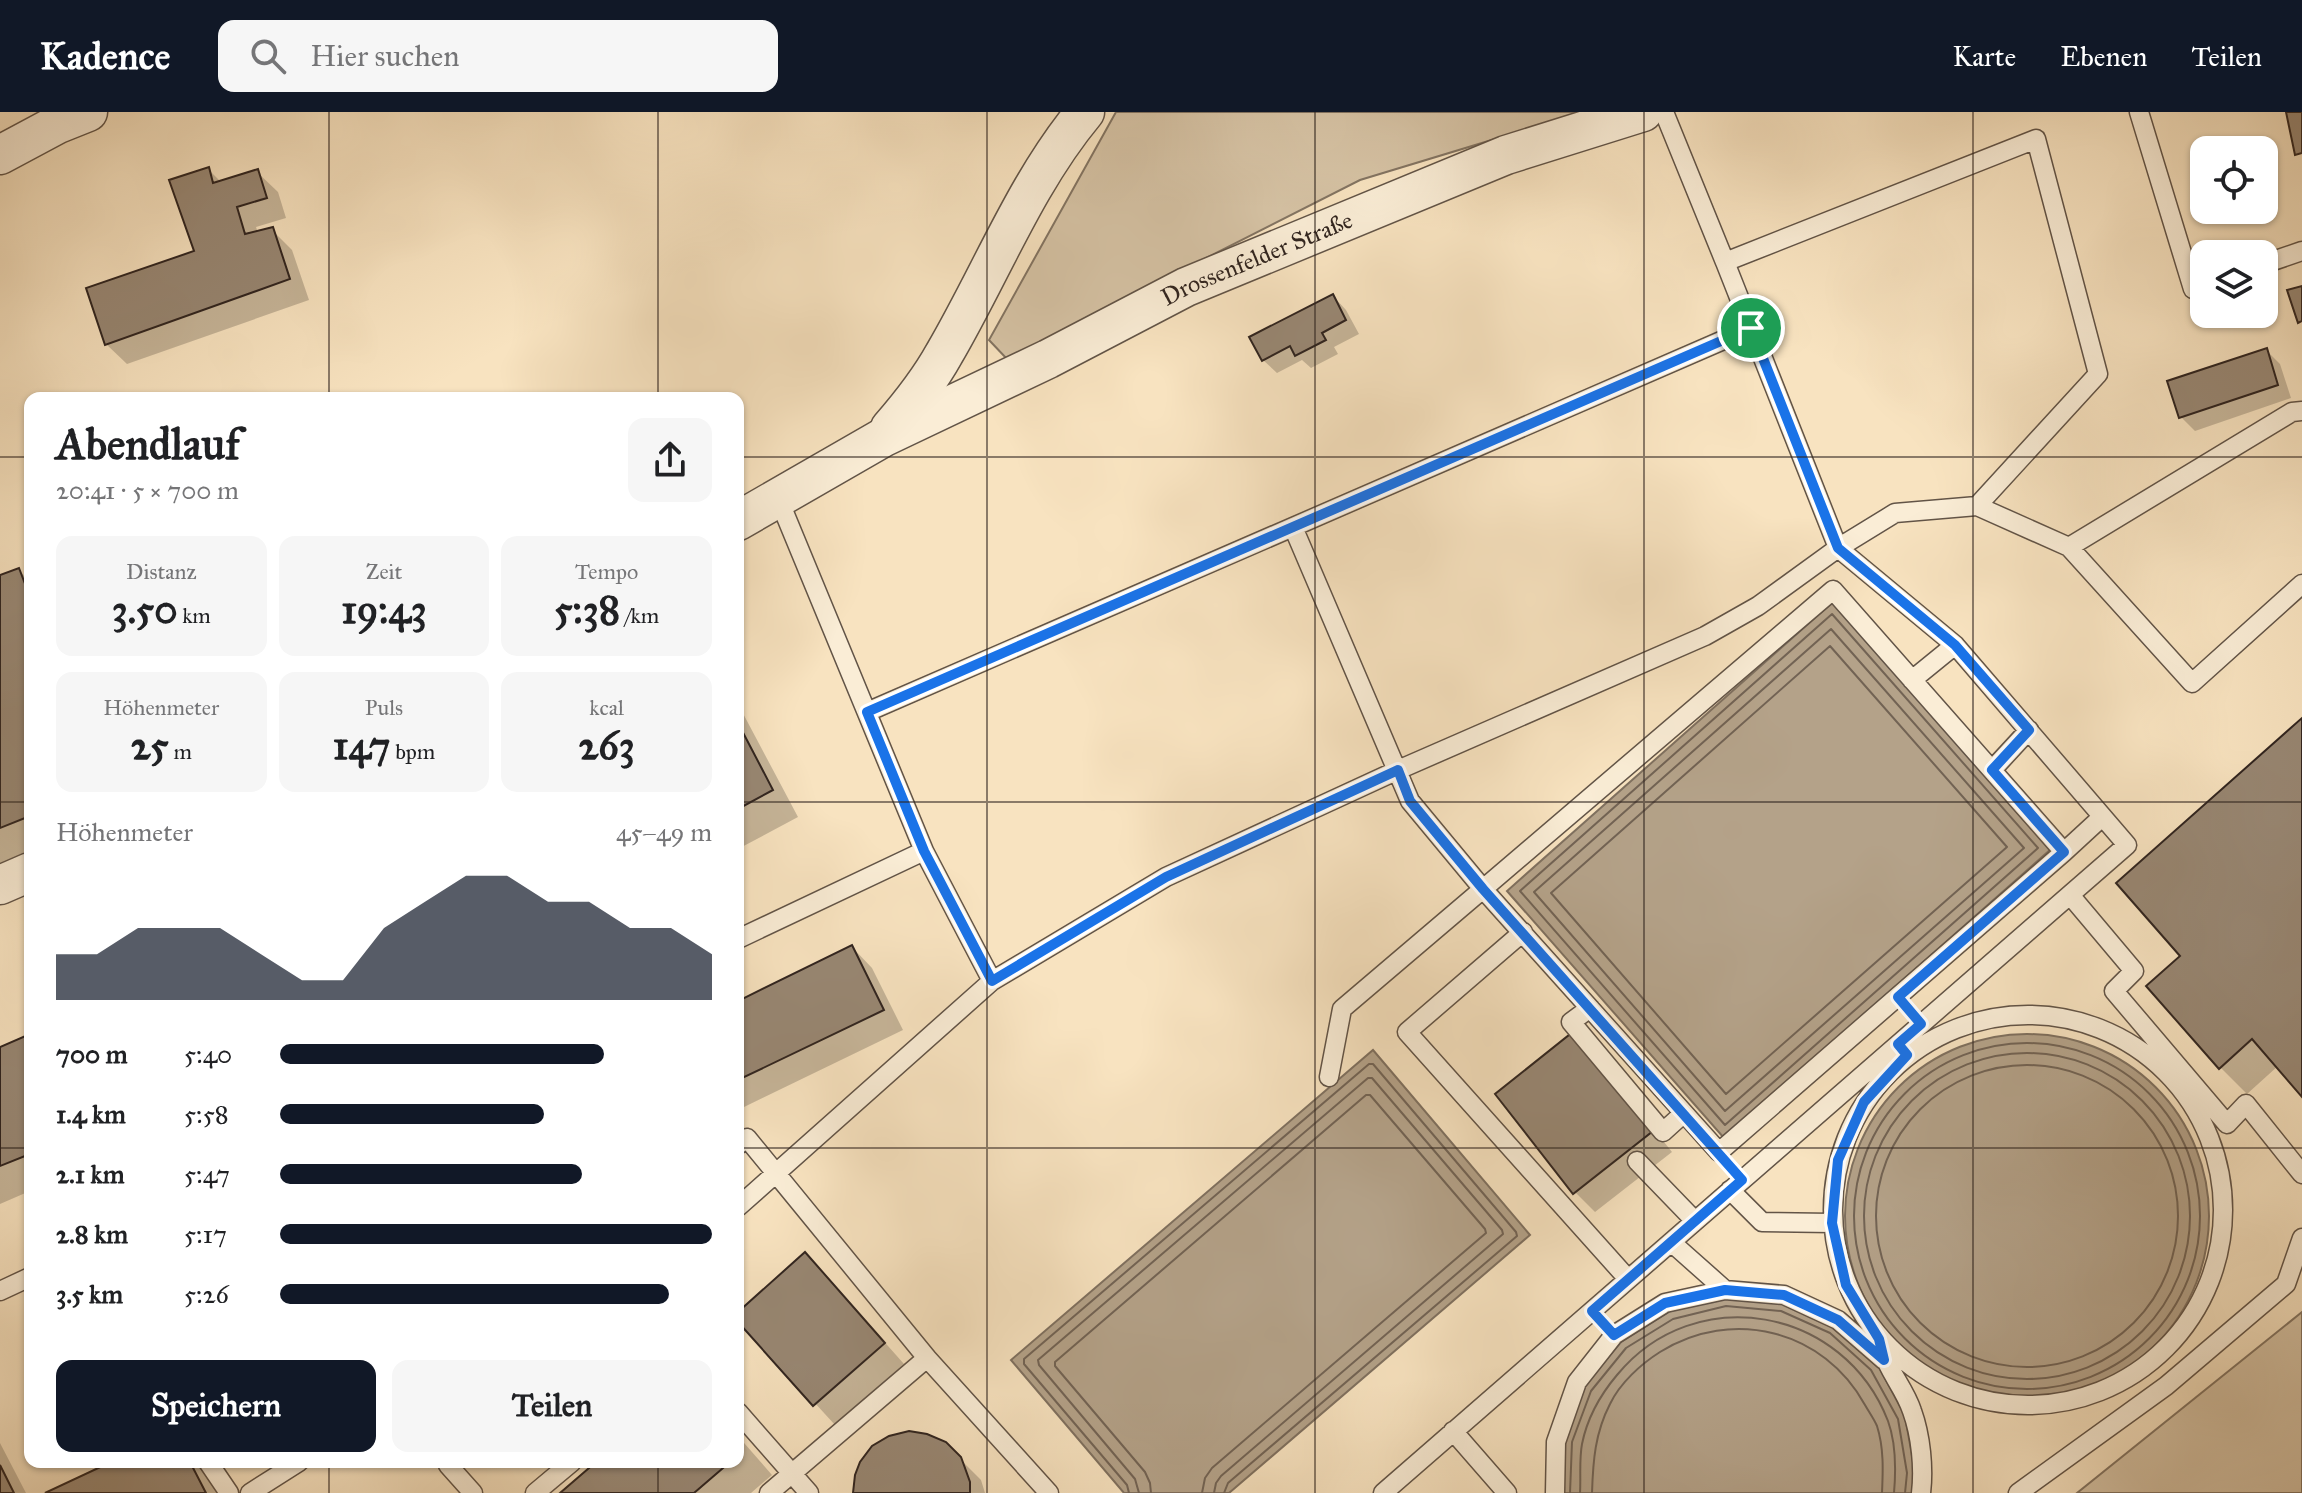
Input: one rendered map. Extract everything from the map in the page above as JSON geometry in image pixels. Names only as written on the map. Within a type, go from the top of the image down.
[{"type":"street","points":[[0,155],[88,112]]},
{"type":"street","name":"Drossenfelder Straße","points":[[884,437],[944,354],[1020,212],[1065,136],[1085,112]]},
{"type":"street","name":"Drossenfelder Straße","points":[[744,518],[884,437],[1048,359],[1186,287],[1506,155],[1643,112]]},
{"type":"street","points":[[0,885],[24,875]]},
{"type":"lane","points":[[1664,112],[1838,548],[1955,645],[2127,845],[1921,1024],[1864,1102],[1838,1160],[1832,1223],[1846,1285],[1879,1339],[1884,1360],[1912,1411],[1924,1474],[1921,1493]]},
{"type":"lane","points":[[2139,112],[2190,279]]},
{"type":"lane","points":[[1725,262],[2036,139],[2098,374],[1977,506]]},
{"type":"lane","points":[[2278,259],[2302,251]]},
{"type":"lane","points":[[867,712],[1751,328]]},
{"type":"lane","points":[[2069,547],[2299,415]]},
{"type":"lane","points":[[779,500],[924,851],[992,981]]},
{"type":"lane","points":[[744,1202],[992,981],[1166,877],[1398,770],[1705,636],[1758,606],[1838,548],[1895,513],[1977,506],[2069,547],[2192,683],[2302,584]]},
{"type":"lane","points":[[1293,527],[1410,801],[1483,889],[1719,1152],[1736,1185],[1762,1222],[1832,1223]]},
{"type":"lane","points":[[1329,1077],[1342,1009],[1833,590],[2064,852]]},
{"type":"lane","points":[[1912,680],[1955,645]]},
{"type":"lane","points":[[1992,770],[2029,730]]},
{"type":"lane","points":[[1719,1152],[2102,817]]},
{"type":"lane","points":[[744,936],[924,851]]},
{"type":"lane","points":[[1879,1339],[1930,1381],[1992,1404],[2059,1405],[2122,1384],[2174,1342],[2210,1286],[2225,1221],[2217,1154],[2192,1091],[2114,991],[2134,971],[2070,895]]},
{"type":"lane","points":[[1523,932],[1407,1032],[1628,1279]]},
{"type":"lane","points":[[1898,997],[1921,1024]]},
{"type":"lane","points":[[1590,1008],[1571,1022],[1663,1132],[1684,1113]]},
{"type":"lane","points":[[1383,1493],[1736,1185],[1902,1050],[1962,1024],[2024,1013],[2087,1022],[2143,1050],[2227,1124],[2246,1104],[2302,1174]]},
{"type":"lane","points":[[744,1140],[747,1138],[927,1358],[1049,1493]]},
{"type":"lane","points":[[1637,1161],[1695,1221]]},
{"type":"lane","points":[[2018,1493],[2166,1386],[2286,1284],[2302,1238]]},
{"type":"lane","points":[[1671,1242],[1725,1290]]},
{"type":"lane","points":[[0,1291],[24,1281]]},
{"type":"lane","points":[[1555,1493],[1556,1442],[1577,1382],[1614,1335],[1665,1303],[1725,1290],[1784,1295],[1838,1320],[1884,1360]]},
{"type":"lane","points":[[1592,1311],[1614,1335]]},
{"type":"lane","points":[[769,1493],[927,1358]]},
{"type":"lane","points":[[2148,1363],[2166,1386]]},
{"type":"lane","points":[[744,1419],[809,1493]]},
{"type":"lane","points":[[1453,1431],[1507,1493]]},
{"type":"lane","points":[[212,1468],[229,1493]]},
{"type":"lane","points":[[250,1493],[290,1468]]},
{"type":"lane","points":[[451,1468],[473,1493]]},
{"type":"lane","points":[[535,1493],[565,1468]]},
{"type":"shaded area","points":[[1116,112],[1584,112],[1360,180],[1007,359],[989,340]]},
{"type":"shaded area","points":[[2302,1312],[2302,1493],[2077,1493]]},
{"type":"water","points":[[1834,601],[2051,849],[1724,1138],[1507,891]]},
{"type":"water","points":[[2027,1034],[2062,1038],[2096,1048],[2128,1065],[2155,1088],[2178,1115],[2195,1147],[2205,1181],[2209,1216],[2205,1251],[2195,1285],[2178,1317],[2155,1344],[2128,1367],[2096,1384],[2062,1394],[2027,1398],[1992,1394],[1958,1384],[1926,1367],[1899,1344],[1876,1317],[1859,1285],[1849,1251],[1845,1216],[1849,1181],[1859,1147],[1876,1115],[1899,1088],[1926,1065],[1958,1048],[1992,1038]]},
{"type":"water","points":[[1373,1050],[1530,1235],[1229,1493],[1124,1493],[1011,1360]]},
{"type":"water","points":[[1725,1297],[1783,1303],[1835,1326],[1878,1365],[1905,1416],[1915,1473],[1912,1493],[1562,1493],[1564,1440],[1584,1386],[1621,1342],[1670,1311]]},
{"type":"building","points":[[2286,112],[2302,112],[2302,153],[2295,155]]},
{"type":"building","points":[[209,167],[213,183],[258,169],[267,198],[237,207],[245,234],[273,227],[290,279],[105,345],[86,288],[194,251],[169,180]]},
{"type":"building","points":[[2302,286],[2302,321],[2298,323],[2287,290]]},
{"type":"building","points":[[1333,294],[1346,320],[1322,333],[1326,340],[1295,356],[1290,346],[1262,361],[1249,337]]},
{"type":"building","points":[[2267,348],[2278,385],[2179,418],[2167,381]]},
{"type":"building","points":[[19,568],[24,581],[24,818],[0,828],[0,575]]},
{"type":"building","points":[[2302,718],[2302,1097],[2252,1039],[2219,1069],[2146,986],[2180,956],[2116,883]]},
{"type":"building","points":[[744,734],[773,790],[744,806]]},
{"type":"building","points":[[852,945],[884,1010],[744,1077],[744,998]]},
{"type":"building","points":[[1574,1031],[1653,1131],[1573,1194],[1495,1094]]},
{"type":"building","points":[[24,1037],[24,1156],[0,1166],[0,1047]]},
{"type":"building","points":[[805,1252],[885,1343],[813,1406],[744,1329],[744,1307]]},
{"type":"building","points":[[909,1431],[946,1442],[961,1457],[970,1482],[970,1493],[853,1493],[860,1462],[872,1446],[889,1436]]},
{"type":"building","points":[[0,1465],[14,1493],[0,1493]]},
{"type":"building","points":[[98,1468],[193,1468],[206,1493],[45,1493]]},
{"type":"building","points":[[589,1468],[723,1468],[694,1493],[560,1493]]},
{"type":"route","points":[[1751,328],[1838,548],[1955,645],[2029,730],[1992,770],[2064,852],[1898,997],[1921,1024],[1898,1044],[1907,1055],[1864,1102],[1838,1160],[1832,1223],[1846,1285],[1879,1339],[1884,1360],[1838,1320],[1784,1295],[1725,1290],[1665,1303],[1614,1335],[1592,1311],[1742,1180],[1483,889],[1410,801],[1398,770],[1166,877],[992,981],[924,851],[867,712],[1751,328]]}]
